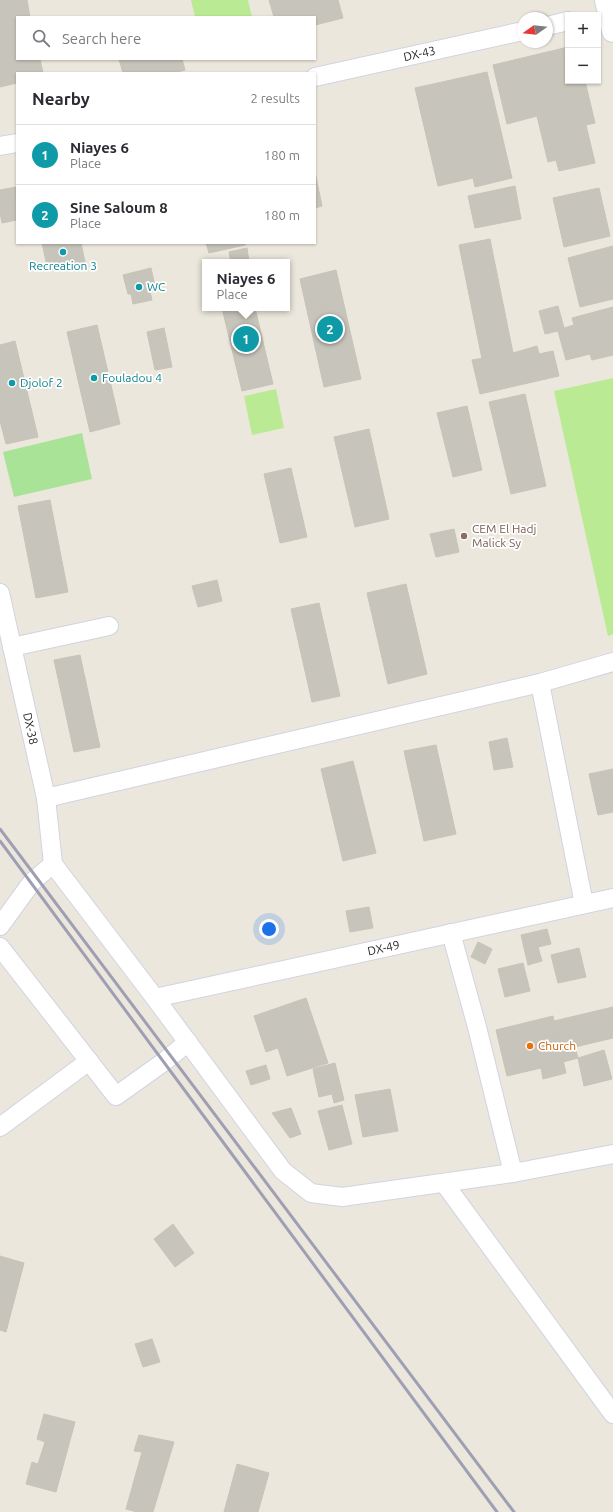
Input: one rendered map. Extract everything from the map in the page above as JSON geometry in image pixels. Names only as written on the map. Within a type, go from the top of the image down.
[{"type":"street","points":[[553,25],[565,22]]},
{"type":"street","name":"DX-43","points":[[316,77],[517,32]]},
{"type":"street","points":[[0,146],[16,143]]},
{"type":"street","name":"DX-38","points":[[0,593],[46,798],[53,864]]},
{"type":"street","points":[[12,647],[109,626]]},
{"type":"street","points":[[46,798],[540,683],[613,662]]},
{"type":"street","points":[[540,683],[584,904]]},
{"type":"street","points":[[0,926],[32,882],[53,864],[188,1042],[283,1171],[311,1193],[342,1197],[513,1173],[613,1154]]},
{"type":"street","name":"DX-49","points":[[155,998],[613,898]]},
{"type":"street","points":[[451,933],[479,1035],[513,1173]]},
{"type":"street","points":[[0,947],[116,1096],[165,1061],[188,1042]]},
{"type":"street","points":[[0,1126],[89,1061]]},
{"type":"street","points":[[444,1183],[613,1414]]},
{"type":"green space","points":[[191,0],[248,0],[252,16],[195,16]]},
{"type":"green space","points":[[613,378],[613,634],[608,636],[554,391]]},
{"type":"green space","points":[[276,389],[284,428],[252,435],[244,396]]},
{"type":"green space","points":[[82,433],[92,479],[14,497],[3,452]]},
{"type":"building","points":[[0,0],[27,0],[30,16],[16,16],[16,60],[40,60],[43,72],[16,72],[16,83],[0,87]]},
{"type":"building","points":[[269,0],[338,0],[343,18],[316,25],[316,16],[274,16]]},
{"type":"building","points":[[565,48],[565,84],[586,84],[595,123],[586,125],[595,163],[559,171],[556,160],[548,162],[537,116],[507,124],[493,65]]},
{"type":"building","points":[[119,60],[182,60],[185,70],[177,72],[123,72]]},
{"type":"building","points":[[487,72],[512,178],[475,187],[473,178],[438,186],[415,88]]},
{"type":"building","points":[[316,177],[322,206],[316,208]]},
{"type":"building","points":[[515,186],[521,219],[475,228],[468,196]]},
{"type":"building","points":[[16,187],[16,220],[2,223],[0,213],[0,190]]},
{"type":"building","points":[[599,188],[610,236],[564,247],[553,198]]},
{"type":"building","points":[[490,239],[513,353],[482,359],[459,245]]},
{"type":"building","name":"Recreation 3","points":[[42,244],[81,244],[85,262],[48,271]]},
{"type":"building","points":[[206,244],[245,244],[245,245],[209,253]]},
{"type":"building","points":[[613,246],[613,299],[580,307],[568,258]]},
{"type":"building","points":[[247,248],[249,259],[230,259],[229,252]]},
{"type":"building","name":"WC","points":[[151,268],[155,286],[149,287],[152,300],[133,304],[131,294],[128,294],[123,275]]},
{"type":"building","points":[[336,270],[361,379],[324,387],[300,279]]},
{"type":"building","points":[[558,306],[564,328],[574,325],[572,318],[613,307],[613,355],[592,360],[590,354],[566,360],[558,331],[545,334],[539,311]]},
{"type":"building","points":[[223,311],[256,311],[273,384],[242,391]]},
{"type":"building","name":"Fouladou 4","points":[[97,325],[120,424],[90,432],[67,332]]},
{"type":"building","points":[[164,328],[172,367],[155,370],[147,332]]},
{"type":"building","name":"Djolof 2","points":[[15,341],[38,437],[6,444],[0,421],[0,345]]},
{"type":"building","points":[[537,346],[539,354],[553,351],[559,376],[480,394],[472,360],[513,353]]},
{"type":"building","points":[[525,394],[546,486],[511,494],[489,402]]},
{"type":"building","points":[[467,406],[482,470],[453,477],[437,413]]},
{"type":"building","points":[[369,429],[389,519],[355,527],[334,437]]},
{"type":"building","points":[[291,468],[307,537],[280,543],[264,474]]},
{"type":"building","points":[[50,500],[68,592],[36,598],[18,506]]},
{"type":"building","points":[[454,529],[459,552],[436,557],[430,534]]},
{"type":"building","points":[[217,580],[222,601],[198,607],[192,586]]},
{"type":"building","points":[[406,584],[427,674],[388,684],[367,593]]},
{"type":"building","points":[[319,603],[340,696],[312,702],[291,609]]},
{"type":"building","points":[[80,655],[100,747],[74,752],[54,660]]},
{"type":"building","points":[[507,738],[513,767],[494,770],[489,742]]},
{"type":"building","points":[[436,745],[456,834],[424,841],[404,751]]},
{"type":"building","points":[[353,761],[376,853],[343,861],[321,769]]},
{"type":"building","points":[[613,769],[613,812],[598,815],[589,774]]},
{"type":"building","points":[[369,907],[373,928],[350,932],[346,911]]},
{"type":"building","points":[[547,929],[551,944],[538,947],[542,961],[528,965],[521,935]]},
{"type":"building","points":[[478,942],[492,949],[485,964],[471,957]]},
{"type":"building","points":[[579,948],[586,977],[558,983],[551,955]]},
{"type":"building","points":[[523,963],[530,991],[505,997],[498,969]]},
{"type":"building","points":[[306,998],[328,1063],[287,1076],[278,1048],[266,1052],[254,1016]]},
{"type":"building","points":[[613,1007],[613,1038],[575,1047],[578,1058],[563,1062],[554,1021]]},
{"type":"building","name":"Church","points":[[553,1016],[566,1073],[543,1079],[541,1068],[507,1076],[496,1030]]},
{"type":"building","points":[[604,1050],[612,1079],[584,1086],[578,1058]]},
{"type":"building","points":[[335,1063],[344,1100],[334,1103],[332,1094],[319,1097],[313,1069]]},
{"type":"building","points":[[266,1065],[270,1079],[251,1085],[246,1071]]},
{"type":"building","points":[[390,1089],[398,1131],[363,1137],[355,1095]]},
{"type":"building","points":[[342,1105],[352,1144],[329,1150],[318,1111]]},
{"type":"building","points":[[291,1108],[301,1134],[290,1138],[272,1113]]},
{"type":"building","points":[[173,1224],[194,1253],[175,1267],[154,1239]]},
{"type":"building","points":[[0,1256],[24,1263],[6,1332],[0,1330]]},
{"type":"building","points":[[152,1339],[160,1362],[143,1367],[135,1344]]},
{"type":"building","points":[[44,1414],[75,1422],[56,1492],[26,1484],[32,1462],[38,1464],[45,1442],[37,1439]]},
{"type":"building","points":[[139,1435],[174,1442],[153,1512],[137,1512],[126,1509],[142,1452],[134,1451]]},
{"type":"building","points":[[237,1464],[269,1473],[258,1512],[224,1512]]},
{"type":"railway","points":[[0,829],[514,1512]]},
{"type":"railway","points":[[0,841],[497,1512]]},
{"type":"place","name":"Recreation 3","points":[[63,252]]},
{"type":"place","name":"WC","points":[[139,287]]},
{"type":"place","name":"Sine Saloum 8","points":[[330,329]]},
{"type":"place","name":"Niayes 6","points":[[246,339]]},
{"type":"place","name":"Fouladou 4","points":[[94,378]]},
{"type":"place","name":"Djolof 2","points":[[12,383]]},
{"type":"place","name":"CEM El Hadj Malick Sy","points":[[464,536]]},
{"type":"place","name":"Church","points":[[530,1046]]}]
